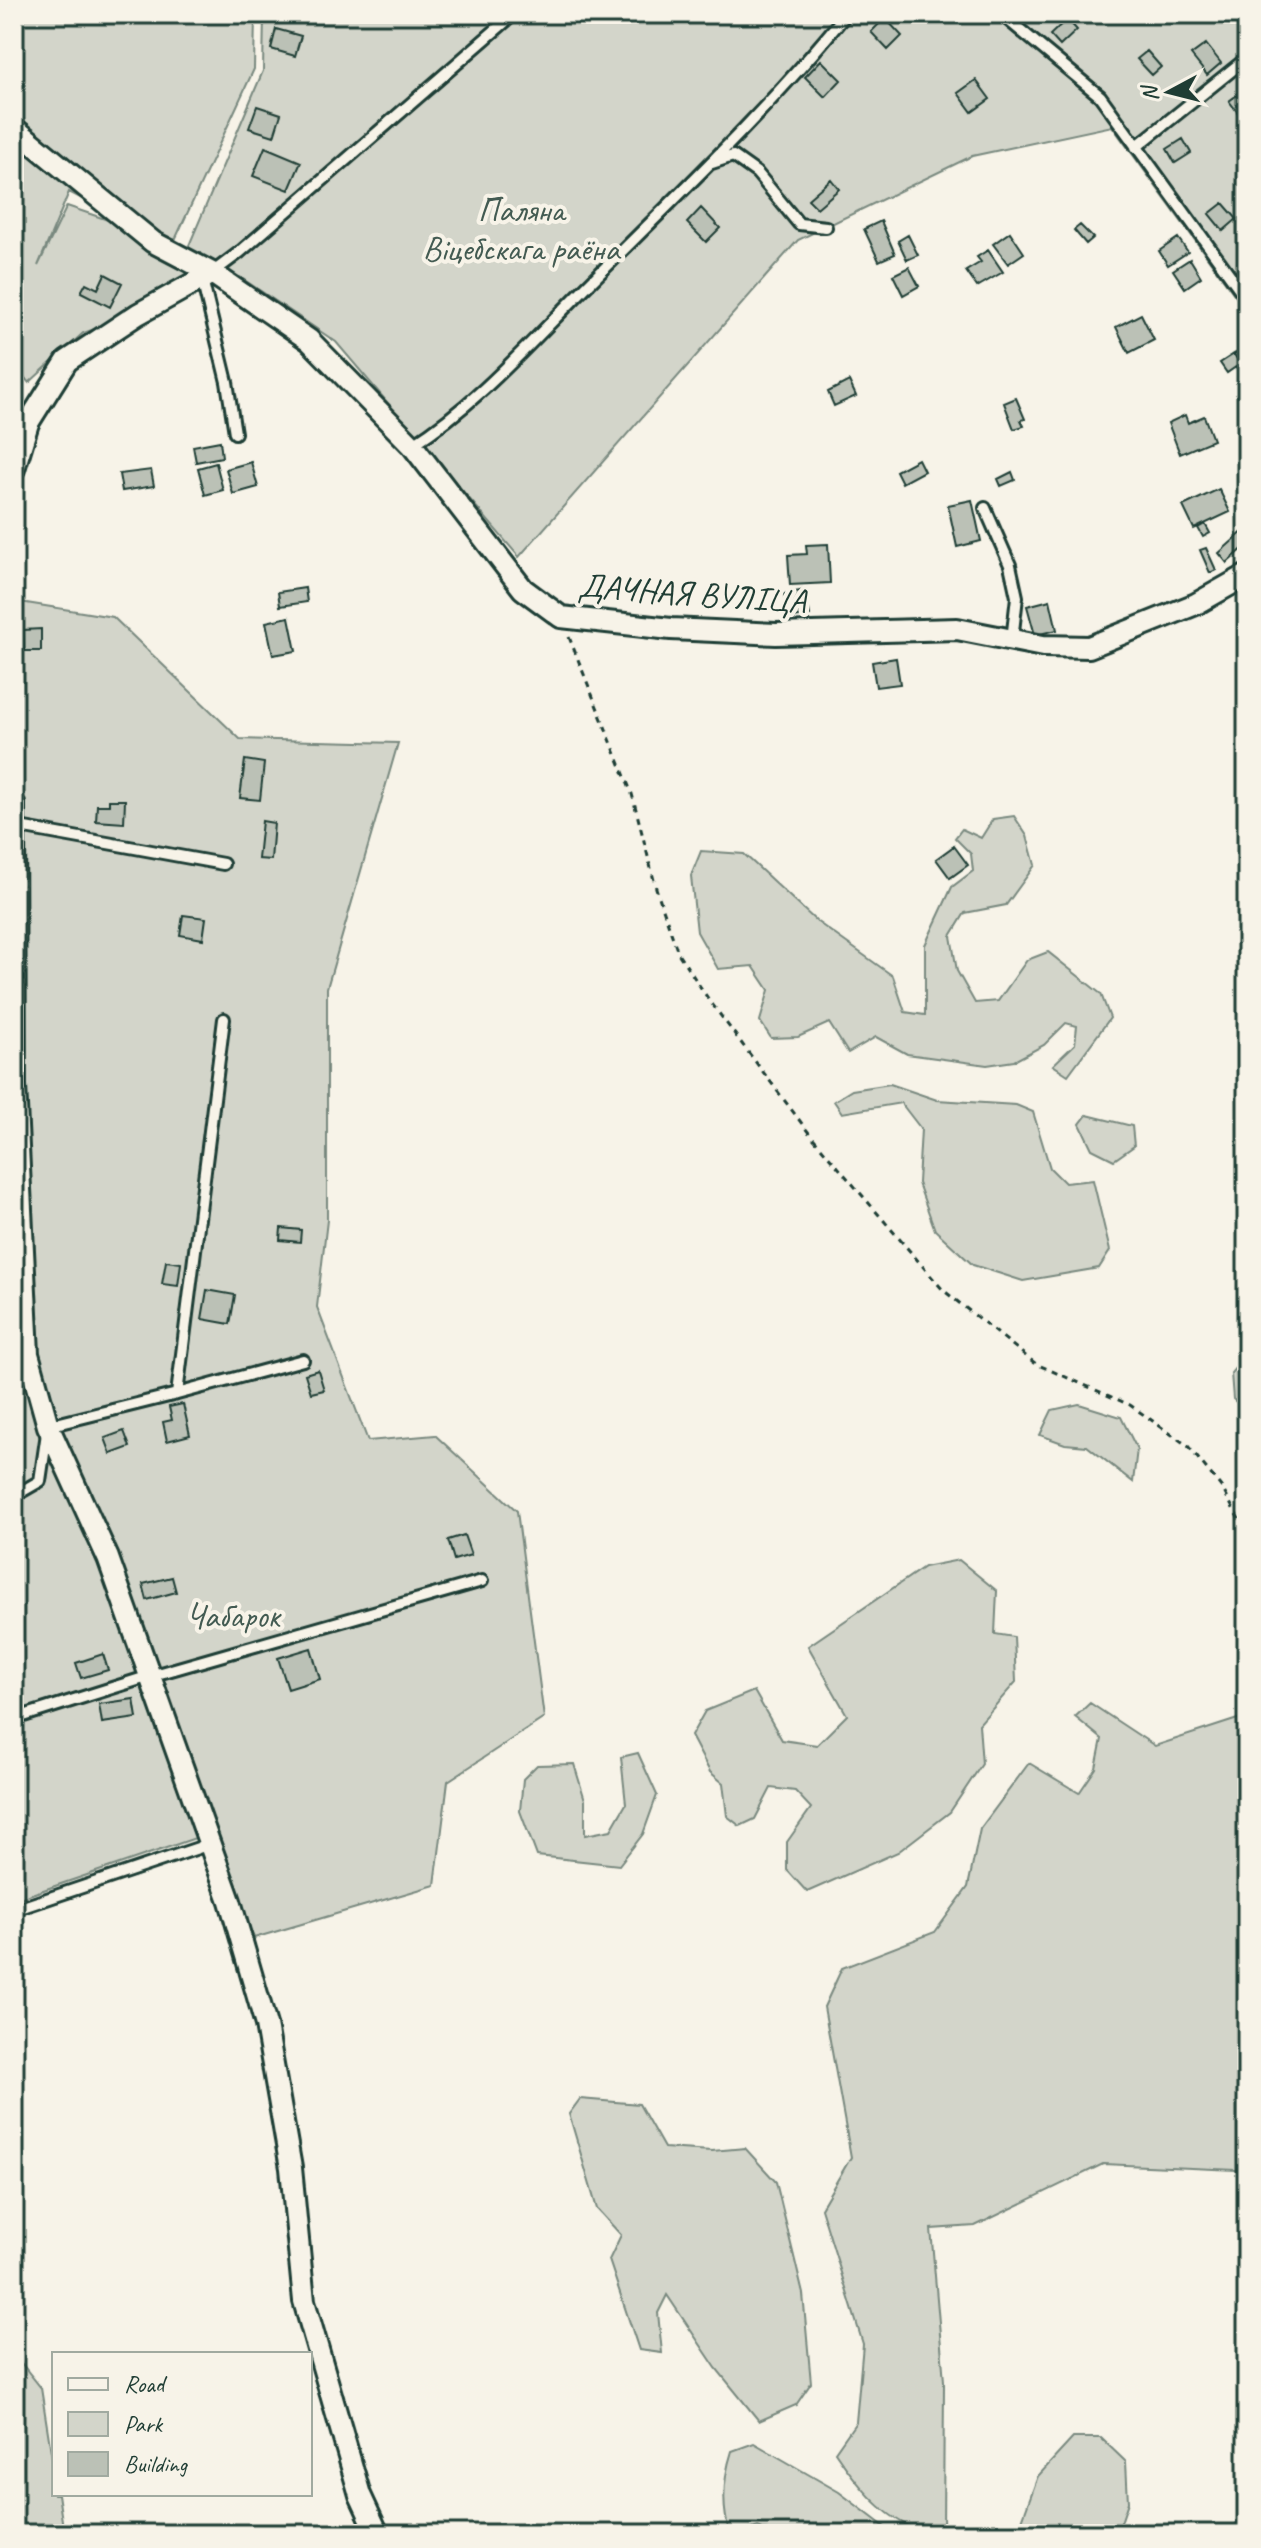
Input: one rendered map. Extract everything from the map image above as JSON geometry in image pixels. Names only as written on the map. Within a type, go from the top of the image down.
[{"type":"street","name":"ДАЧНАЯ ВУЛІЦА","points":[[14,128],[153,242],[309,340],[412,445],[523,589],[561,617],[671,629],[776,634],[957,629],[1043,646],[1089,647],[1196,604],[1247,575]]},
{"type":"street","points":[[14,469],[28,423],[67,361],[138,314],[207,276]]},
{"type":"street","points":[[14,804],[14,1085],[28,1354],[48,1426],[108,1558],[230,1901],[266,2025],[291,2168],[304,2301],[360,2495],[378,2534]]},
{"type":"lane","points":[[235,433],[207,276],[288,211],[514,14]]},
{"type":"lane","points":[[412,445],[447,423],[710,163],[800,70],[846,14]]},
{"type":"lane","points":[[1001,14],[1100,96],[1247,299]]},
{"type":"lane","points":[[1136,147],[1247,58]]},
{"type":"lane","points":[[710,163],[733,156],[757,173],[799,224],[826,227]]},
{"type":"lane","points":[[985,508],[1010,565],[1017,597],[1012,640]]},
{"type":"lane","points":[[15,826],[223,864]]},
{"type":"lane","points":[[177,1394],[224,1019]]},
{"type":"lane","points":[[14,1496],[40,1481],[48,1426],[303,1360]]},
{"type":"lane","points":[[14,1719],[150,1676],[482,1581]]},
{"type":"lane","points":[[14,1910],[210,1844]]},
{"type":"path","points":[[561,617],[632,794],[656,888],[678,953],[709,1000],[809,1133],[943,1290],[1036,1364],[1130,1405],[1188,1446],[1222,1488],[1247,1534]]},
{"type":"green space","name":"Паляна Віцебскага раёна","points":[[14,14],[255,14],[254,69],[174,242],[188,248],[263,71],[264,14],[1247,14],[1247,312],[1112,126],[972,156],[798,240],[519,557],[336,342],[240,277],[83,333],[29,383],[14,365]],"holes":[[[69,192],[146,232],[67,206],[38,266]]]},
{"type":"green space","name":"Чабарок","points":[[14,601],[113,617],[240,739],[398,743],[327,988],[327,1220],[317,1307],[368,1441],[435,1435],[517,1511],[544,1718],[448,1781],[435,1885],[254,1938],[207,1834],[14,1900]]},
{"type":"green space","points":[[1014,816],[1027,836],[1035,865],[1006,905],[965,913],[951,936],[957,971],[975,1003],[998,1001],[1027,960],[1048,952],[1101,994],[1110,1018],[1068,1075],[1053,1065],[1075,1044],[1077,1026],[1066,1023],[1044,1045],[1014,1061],[987,1065],[907,1054],[876,1037],[848,1053],[829,1023],[798,1037],[771,1038],[760,1021],[769,990],[753,966],[718,969],[697,932],[691,876],[701,851],[744,854],[816,921],[893,976],[905,1012],[925,1015],[925,945],[952,887],[973,871],[971,854],[955,838],[962,829],[981,838],[993,819]]},
{"type":"green space","points":[[890,1084],[937,1100],[1016,1105],[1033,1112],[1050,1168],[1065,1183],[1093,1180],[1110,1251],[1099,1268],[1023,1281],[973,1265],[935,1230],[918,1183],[921,1129],[901,1103],[842,1113],[834,1101],[852,1090]]},
{"type":"green space","points":[[1087,1115],[1132,1126],[1134,1146],[1114,1160],[1092,1149],[1080,1124]]},
{"type":"green space","points":[[1242,1360],[1247,1362],[1247,1412],[1233,1399],[1231,1373]]},
{"type":"green space","points":[[1079,1404],[1121,1417],[1137,1449],[1133,1482],[1087,1446],[1065,1444],[1040,1435],[1052,1410]]},
{"type":"green space","points":[[959,1560],[997,1591],[995,1634],[1014,1637],[1016,1682],[979,1724],[982,1764],[950,1812],[898,1852],[807,1892],[787,1870],[787,1842],[811,1808],[795,1791],[771,1788],[755,1819],[740,1826],[727,1816],[723,1783],[710,1772],[691,1736],[705,1711],[754,1691],[782,1740],[817,1745],[847,1715],[808,1646],[924,1567]]},
{"type":"green space","points":[[1090,1703],[1155,1746],[1247,1716],[1247,2175],[1236,2170],[1103,2164],[975,2226],[931,2229],[944,2381],[943,2534],[926,2532],[894,2518],[880,2507],[835,2452],[856,2422],[863,2344],[821,2208],[851,2157],[824,2007],[842,1968],[935,1932],[968,1887],[980,1829],[1029,1763],[1079,1793],[1096,1768],[1102,1739],[1075,1717]]},
{"type":"green space","points":[[638,1753],[657,1795],[643,1834],[619,1865],[537,1856],[520,1811],[523,1779],[537,1765],[574,1764],[585,1800],[585,1835],[611,1830],[626,1804],[621,1757]]},
{"type":"green space","points":[[580,2099],[639,2104],[664,2148],[712,2151],[745,2148],[776,2182],[803,2294],[811,2383],[796,2405],[759,2421],[716,2368],[667,2295],[658,2313],[662,2353],[639,2350],[609,2260],[621,2235],[597,2209],[569,2114]]},
{"type":"green space","points":[[14,2354],[41,2388],[52,2458],[52,2496],[58,2496],[64,2534],[14,2534]]},
{"type":"green space","points":[[1073,2438],[1101,2438],[1126,2462],[1128,2502],[1117,2534],[1017,2534],[1038,2476]]},
{"type":"green space","points":[[754,2443],[839,2492],[894,2534],[776,2534],[758,2527],[730,2534],[724,2503],[729,2461],[732,2451]]},
{"type":"building","points":[[885,18],[902,36],[888,50],[871,32]]},
{"type":"building","points":[[1067,19],[1077,30],[1060,46],[1050,35]]},
{"type":"building","points":[[276,29],[301,36],[295,56],[271,49]]},
{"type":"building","points":[[1206,44],[1221,63],[1207,75],[1191,55]]},
{"type":"building","points":[[1147,51],[1161,67],[1152,75],[1137,59]]},
{"type":"building","points":[[821,60],[841,80],[825,97],[805,77]]},
{"type":"building","points":[[976,80],[990,99],[972,112],[958,93]]},
{"type":"building","points":[[1244,90],[1247,108],[1239,114],[1229,101]]},
{"type":"building","points":[[257,106],[281,114],[274,136],[249,128]]},
{"type":"building","points":[[1183,139],[1191,153],[1175,163],[1167,149]]},
{"type":"building","points":[[265,147],[301,162],[289,190],[253,176]]},
{"type":"building","points":[[831,179],[839,189],[817,208],[808,199]]},
{"type":"building","points":[[1223,203],[1237,219],[1223,231],[1209,214]]},
{"type":"building","points":[[701,208],[720,228],[706,242],[687,223]]},
{"type":"building","points":[[881,221],[895,254],[879,261],[864,229]]},
{"type":"building","points":[[1080,225],[1093,238],[1086,244],[1074,230]]},
{"type":"building","points":[[1010,232],[1024,253],[1008,264],[993,244]]},
{"type":"building","points":[[908,235],[918,255],[907,260],[898,241]]},
{"type":"building","points":[[1178,238],[1188,252],[1168,265],[1159,251]]},
{"type":"building","points":[[988,250],[1003,272],[977,287],[966,271],[981,262],[977,257]]},
{"type":"building","points":[[1190,259],[1201,277],[1185,288],[1173,270]]},
{"type":"building","points":[[909,267],[919,286],[903,295],[893,275]]},
{"type":"building","points":[[105,274],[122,283],[110,307],[81,292],[86,283],[98,289]]},
{"type":"building","points":[[1141,314],[1154,340],[1129,353],[1116,327]]},
{"type":"building","points":[[1243,349],[1247,360],[1240,364],[1234,354]]},
{"type":"building","points":[[1234,354],[1240,364],[1227,373],[1220,363]]},
{"type":"building","points":[[849,381],[856,396],[834,406],[828,392]]},
{"type":"building","points":[[1016,398],[1025,419],[1021,420],[1024,426],[1014,429],[1004,403]]},
{"type":"building","points":[[1185,415],[1188,423],[1204,416],[1213,440],[1180,454],[1168,423]]},
{"type":"building","points":[[220,441],[222,457],[196,462],[193,446]]},
{"type":"building","points":[[918,459],[924,471],[902,483],[896,471]]},
{"type":"building","points":[[251,462],[258,487],[233,494],[226,469]]},
{"type":"building","points":[[216,463],[223,490],[205,495],[198,468]]},
{"type":"building","points":[[151,470],[154,486],[122,491],[119,474]]},
{"type":"building","points":[[1012,472],[1015,480],[1001,486],[998,479]]},
{"type":"building","points":[[1219,489],[1230,512],[1194,529],[1183,506]]},
{"type":"building","points":[[972,500],[981,541],[957,547],[948,505]]},
{"type":"building","points":[[1205,524],[1210,533],[1203,537],[1198,528]]},
{"type":"building","points":[[1247,528],[1247,545],[1227,563],[1219,553]]},
{"type":"building","points":[[828,544],[830,583],[790,585],[788,555],[807,554],[806,545]]},
{"type":"building","points":[[1206,548],[1216,570],[1210,573],[1200,550]]},
{"type":"building","points":[[305,588],[307,602],[280,606],[278,592]]},
{"type":"building","points":[[806,590],[810,615],[788,619],[784,594]]},
{"type":"building","points":[[1050,600],[1057,630],[1035,635],[1027,606]]},
{"type":"building","points":[[289,617],[296,651],[273,655],[266,622]]},
{"type":"building","points":[[41,629],[41,651],[24,651],[23,630]]},
{"type":"building","points":[[896,658],[900,684],[876,687],[872,662]]},
{"type":"building","points":[[245,760],[264,763],[260,800],[240,798]]},
{"type":"building","points":[[109,800],[125,800],[124,823],[96,821],[97,805],[109,805]]},
{"type":"building","points":[[262,821],[274,823],[271,860],[258,859]]},
{"type":"building","points":[[954,846],[968,865],[950,878],[936,859]]},
{"type":"building","points":[[183,915],[206,918],[203,939],[180,935]]},
{"type":"building","points":[[281,1228],[301,1230],[300,1242],[280,1240]]},
{"type":"building","points":[[166,1261],[181,1263],[178,1286],[162,1284]]},
{"type":"building","points":[[207,1290],[235,1295],[230,1324],[202,1319]]},
{"type":"building","points":[[318,1370],[324,1390],[311,1393],[305,1374]]},
{"type":"building","points":[[183,1404],[190,1435],[167,1441],[163,1422],[172,1420],[169,1407]]},
{"type":"building","points":[[124,1431],[130,1447],[111,1454],[105,1438]]},
{"type":"building","points":[[464,1535],[471,1555],[454,1560],[448,1540]]},
{"type":"building","points":[[172,1577],[176,1592],[147,1600],[143,1584]]},
{"type":"building","points":[[311,1648],[320,1679],[288,1689],[278,1658]]},
{"type":"building","points":[[103,1654],[108,1670],[81,1678],[76,1663]]},
{"type":"building","points":[[134,1699],[137,1718],[102,1723],[99,1704]]}]
